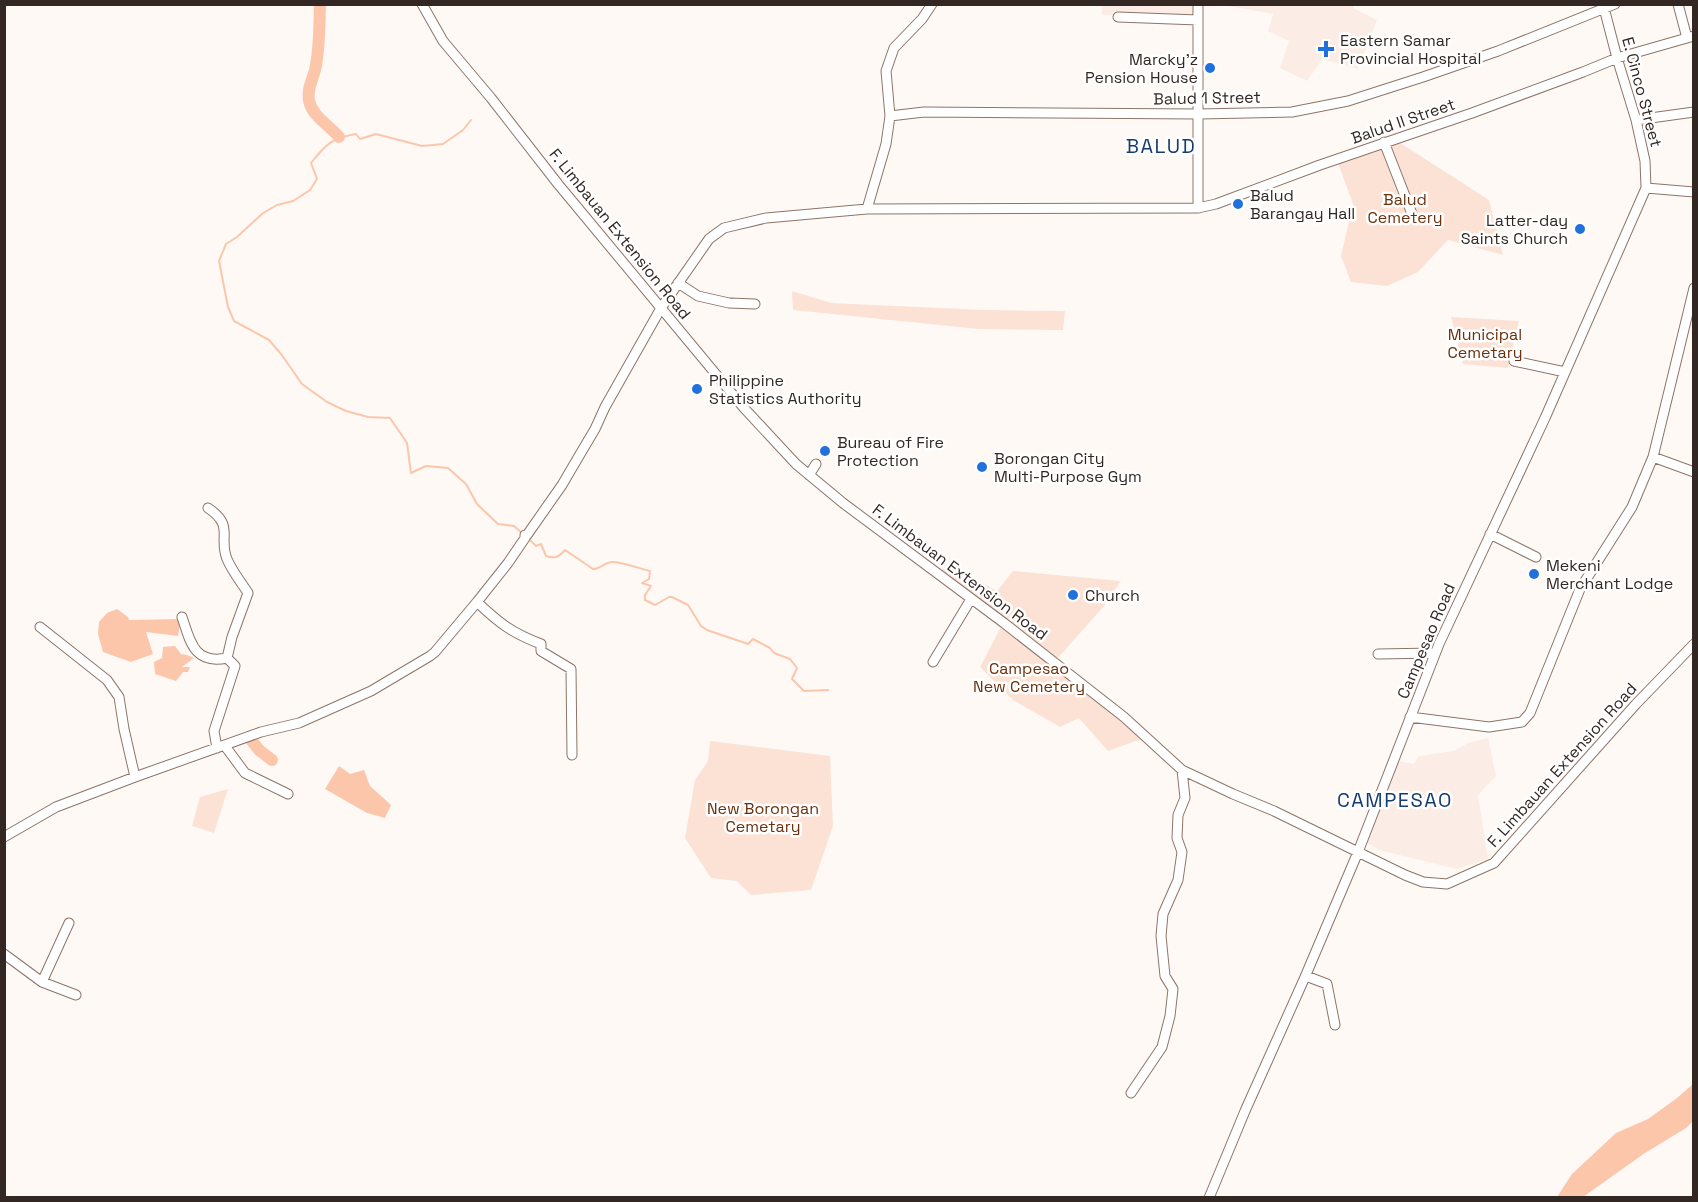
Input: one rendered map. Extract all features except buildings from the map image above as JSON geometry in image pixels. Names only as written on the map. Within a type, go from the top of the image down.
[{"type":"street","name":"F. Limbauan Extension Road","points":[[422,4],[443,40],[661,308],[744,408],[778,445],[843,503],[1124,717],[1182,770],[1274,810],[1423,882],[1447,884],[1494,863],[1628,712],[1694,644]]},
{"type":"street","points":[[867,209],[886,144],[890,116],[886,71],[894,48],[922,19],[932,4]]},
{"type":"street","points":[[1198,4],[1198,207]]},
{"type":"street","name":"Balud 1 Street","points":[[890,116],[924,112],[1199,114],[1292,112],[1348,101],[1498,51],[1603,6],[1615,4]]},
{"type":"street","points":[[1678,4],[1690,37]]},
{"type":"street","name":"E. Cinco Street","points":[[1603,6],[1645,161],[1646,189]]},
{"type":"street","points":[[1118,17],[1198,20]]},
{"type":"street","name":"Balud II Street","points":[[4,837],[56,807],[261,732],[299,723],[371,692],[430,656],[456,629],[508,563],[562,485],[661,308],[709,239],[724,228],[766,218],[867,209],[1198,207],[1216,204],[1384,142],[1472,113],[1617,58],[1690,37]]},
{"type":"street","points":[[1635,120],[1694,112]]},
{"type":"street","points":[[1384,142],[1414,219]]},
{"type":"street","points":[[1646,189],[1694,192]]},
{"type":"street","name":"Campesao Road","points":[[1209,1197],[1358,852],[1435,653],[1565,372],[1646,189]]},
{"type":"street","points":[[678,284],[698,296],[729,303],[755,304]]},
{"type":"street","points":[[1410,717],[1489,727],[1522,722],[1530,713],[1580,589],[1632,507],[1653,457],[1694,288]]},
{"type":"street","points":[[1514,361],[1565,372]]},
{"type":"street","points":[[1653,457],[1694,472]]},
{"type":"street","points":[[809,475],[816,464]]},
{"type":"street","points":[[208,508],[223,521],[226,558],[248,593],[227,658]]},
{"type":"street","points":[[1490,534],[1536,557]]},
{"type":"street","points":[[933,662],[971,599]]},
{"type":"street","points":[[477,602],[516,634],[541,644],[541,651],[571,669],[572,755]]},
{"type":"street","points":[[182,617],[192,648],[204,657],[227,658]]},
{"type":"street","points":[[40,627],[107,680],[119,697],[135,777]]},
{"type":"street","points":[[1378,654],[1435,653]]},
{"type":"street","points":[[227,658],[235,666],[214,731],[221,747],[245,773],[288,794]]},
{"type":"street","points":[[1131,1093],[1162,1047],[1170,1016],[1173,989],[1165,976],[1161,936],[1163,914],[1178,880],[1182,852],[1178,838],[1178,815],[1185,798],[1182,770]]},
{"type":"street","points":[[42,981],[69,923]]},
{"type":"street","points":[[4,954],[42,981],[76,995]]},
{"type":"street","points":[[1306,976],[1327,984],[1335,1025]]},
{"type":"shaded area","points":[[1102,5],[1195,5],[1193,15],[1102,15]]},
{"type":"shaded area","name":"Eastern Samar Provincial Hospital","points":[[1222,5],[1353,5],[1353,8],[1377,20],[1358,69],[1322,59],[1307,81],[1280,68],[1289,41],[1268,31],[1273,14]]},
{"type":"shaded area","points":[[117,609],[129,620],[181,619],[178,636],[146,632],[153,654],[131,662],[103,652],[98,634],[99,622],[107,613]]},
{"type":"shaded area","points":[[175,646],[181,654],[194,658],[182,667],[190,667],[188,672],[183,672],[176,681],[155,674],[154,662],[162,658],[163,647]]},
{"type":"shaded area","points":[[1488,738],[1496,776],[1478,795],[1488,859],[1457,869],[1379,850],[1367,843],[1397,761],[1414,764],[1419,756],[1454,751],[1468,743]]},
{"type":"shaded area","points":[[339,766],[350,774],[364,770],[370,786],[391,805],[385,818],[367,813],[325,789]]},
{"type":"shaded area","points":[[1693,1084],[1693,1121],[1686,1128],[1645,1153],[1583,1197],[1557,1197],[1572,1174],[1616,1133],[1648,1119]]},
{"type":"green space","name":"Balud Cemetery","points":[[1394,139],[1489,200],[1503,255],[1448,240],[1418,272],[1387,286],[1351,282],[1341,256],[1353,204],[1337,160]]},
{"type":"green space","points":[[792,291],[831,303],[1065,311],[1063,330],[979,329],[793,310]]},
{"type":"green space","name":"Municipal Cemetary","points":[[1451,317],[1519,321],[1508,368],[1463,364]]},
{"type":"green space","points":[[955,567],[997,591],[1013,571],[1121,581],[1105,605],[1056,660],[939,570]]},
{"type":"green space","name":"Campesao New Cemetery","points":[[1003,623],[1147,737],[1108,751],[1079,718],[1060,727],[1013,700],[980,667]]},
{"type":"green space","name":"New Borongan Cemetary","points":[[710,741],[830,756],[833,826],[811,890],[751,895],[737,881],[711,878],[685,838],[695,780],[708,761]]},
{"type":"green space","points":[[228,789],[214,833],[192,826],[200,797]]},
{"type":"waterway","points":[[320,4],[318,54],[309,89],[309,101],[318,116],[339,137]]},
{"type":"waterway","points":[[471,120],[463,130],[443,144],[422,146],[376,134],[360,139],[356,134],[335,140],[311,163],[317,179],[310,190],[293,201],[277,205],[263,213],[226,244],[219,261],[228,307],[234,321],[269,340],[302,384],[327,402],[346,411],[368,417],[390,418],[407,443],[411,473],[426,466],[448,468],[466,484],[477,504],[498,524],[514,526],[523,534]]},
{"type":"waterway","points":[[528,538],[536,546],[541,544],[546,556],[557,557],[565,550],[593,569],[615,562],[650,571],[649,579],[642,583],[651,586],[645,595],[645,600],[655,605],[672,597],[688,605],[701,626],[707,630],[748,644],[753,639],[770,648],[774,653],[790,659],[797,668],[792,679],[804,691],[828,690]]},
{"type":"waterway","points":[[252,741],[272,760]]},
{"type":"place","name":"Eastern Samar Provincial Hospital","points":[[1326,49]]},
{"type":"place","name":"Marcky'z Pension House","points":[[1210,68]]},
{"type":"place","name":"Balud Barangay Hall","points":[[1238,204]]},
{"type":"place","name":"Latter-day Saints Church","points":[[1580,229]]},
{"type":"place","name":"Philippine Statistics Authority","points":[[697,389]]},
{"type":"place","name":"Bureau of Fire Protection","points":[[825,451]]},
{"type":"place","name":"Borongan City Multi-Purpose Gym","points":[[982,467]]},
{"type":"place","name":"Mekeni Merchant Lodge","points":[[1534,574]]},
{"type":"place","name":"Church","points":[[1073,595]]},
{"type":"district","name":"BALUD","points":[[1161,146]]},
{"type":"district","name":"CAMPESAO","points":[[1395,800]]}]
